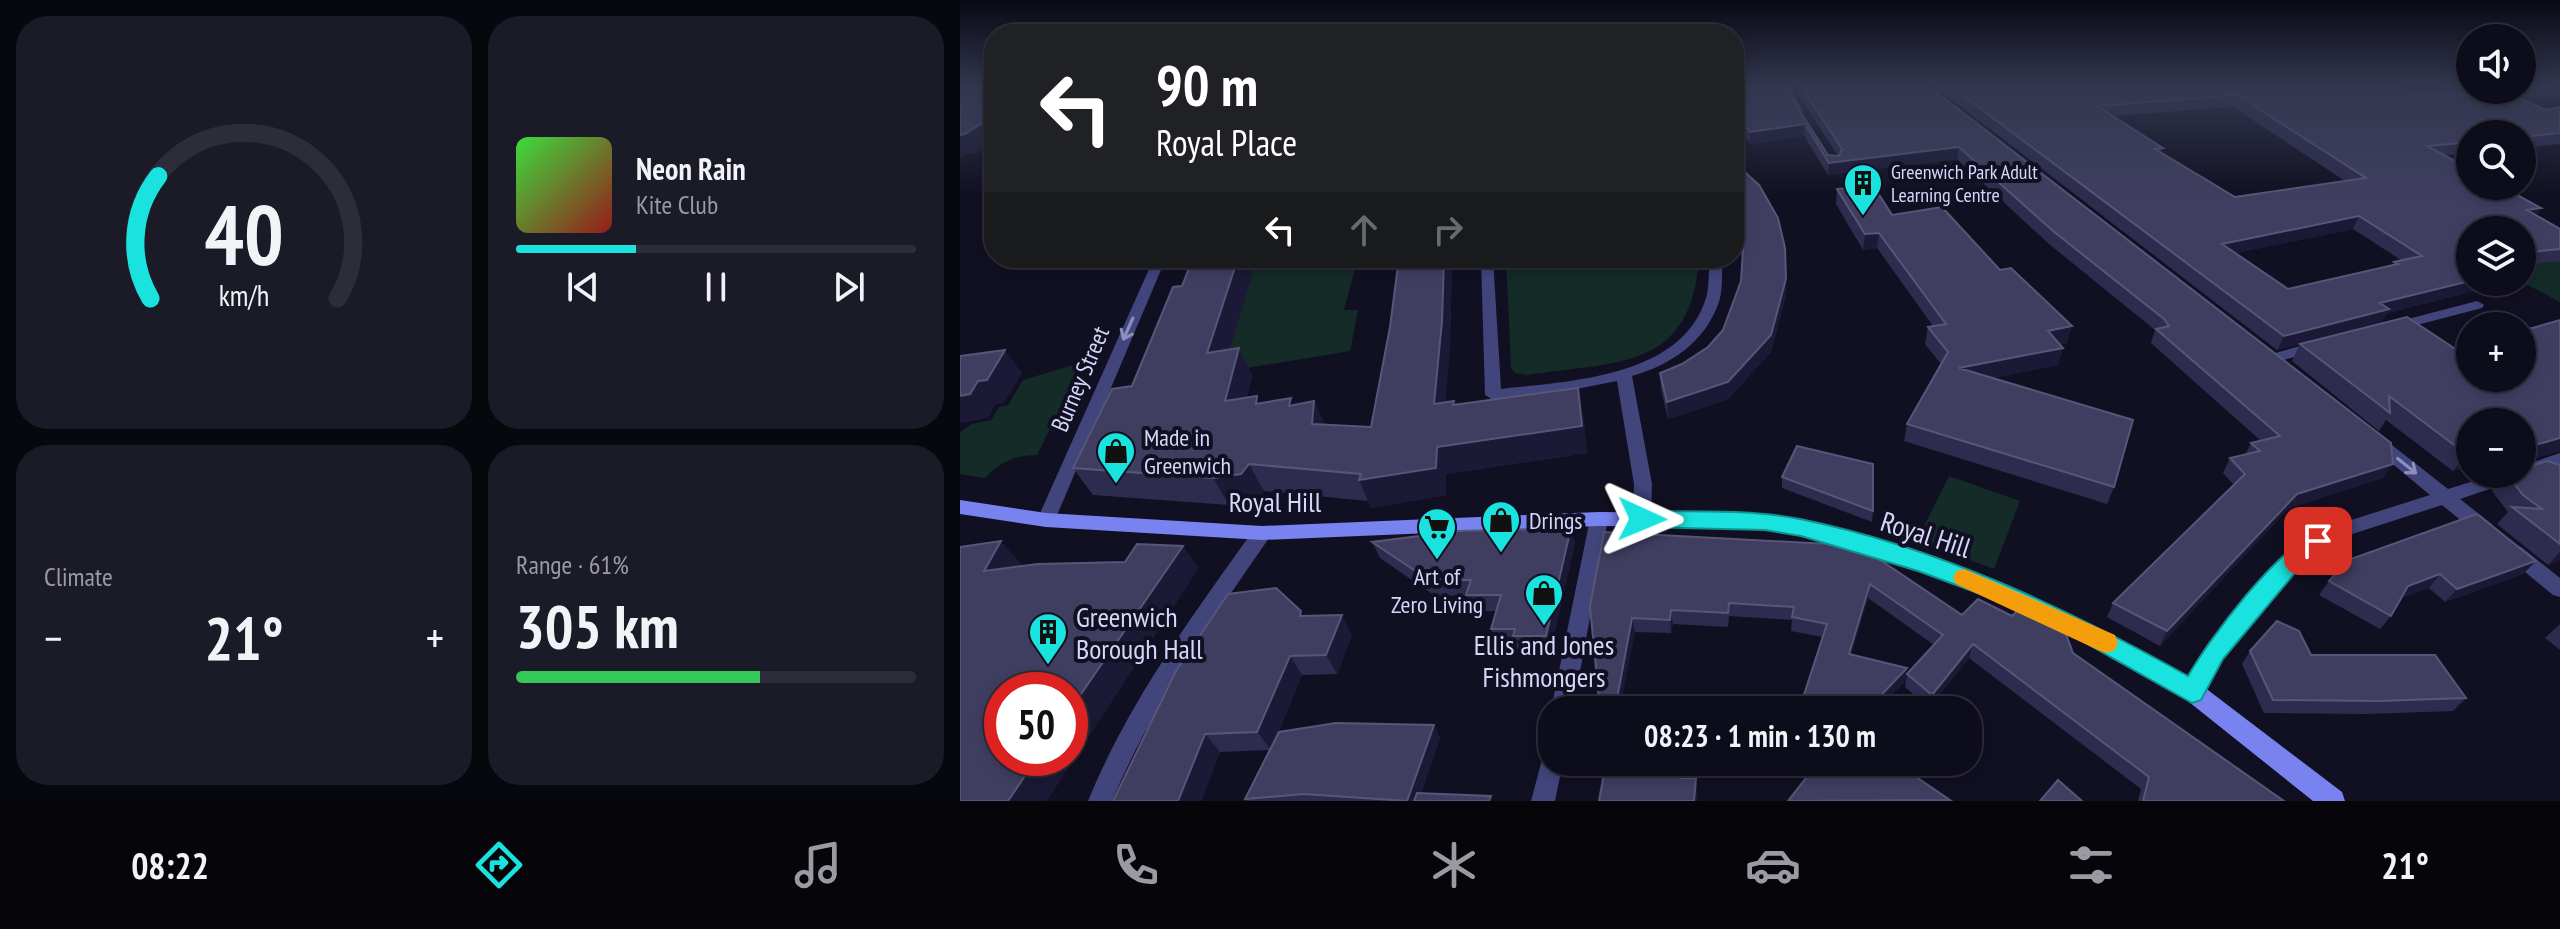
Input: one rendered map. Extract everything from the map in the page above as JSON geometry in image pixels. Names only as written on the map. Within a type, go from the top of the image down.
[{"type":"main road","name":"Royal Hill","points":[[960,507],[1046,520],[1262,533],[1599,519],[1765,522],[1801,527],[1923,563],[2005,593],[2084,630],[2192,691],[2333,801]]},
{"type":"street","name":"Burney Street","points":[[1046,520],[1156,268]]},
{"type":"street","points":[[1487,268],[1493,395],[1624,376],[1654,366],[1686,344],[1702,321],[1715,291],[1716,268]]},
{"type":"street","points":[[2375,332],[2477,305]]},
{"type":"street","points":[[2273,358],[2331,343]]},
{"type":"street","points":[[1624,376],[1643,484],[1642,519]]},
{"type":"street","points":[[2359,427],[2560,589]]},
{"type":"street","points":[[2536,468],[2560,459]]},
{"type":"street","points":[[2536,475],[2560,480]]},
{"type":"street","points":[[2192,691],[2215,651],[2302,549],[2333,533],[2473,488]]},
{"type":"street","points":[[1565,696],[1599,519]]},
{"type":"street","points":[[1100,801],[1111,774],[1190,636],[1262,533]]},
{"type":"street","points":[[1543,801],[1548,776]]},
{"type":"green space","points":[[2536,244],[2560,259],[2560,302],[2536,289]]},
{"type":"green space","points":[[1248,268],[1355,268],[1344,310],[1358,310],[1350,351],[1137,386]]},
{"type":"green space","points":[[1506,268],[1697,268],[1693,295],[1681,322],[1665,341],[1643,354],[1618,362],[1527,375],[1515,373],[1511,367]]},
{"type":"green space","points":[[1083,362],[1037,455],[1008,460],[985,478],[960,474],[960,432],[972,424],[991,420],[999,407],[1008,405],[1023,380]]},
{"type":"green space","points":[[1949,476],[2020,501],[1994,569],[1917,540]]},
{"type":"building","points":[[960,122],[984,122],[965,134],[960,135]]},
{"type":"building","points":[[1744,122],[1807,122],[1828,155],[1839,156],[1842,149],[1825,122],[1975,122],[2391,443],[2393,464],[2297,494],[2167,631],[2113,603],[2245,474],[2230,458],[2260,451],[2251,443],[2280,436],[2156,329],[2169,326],[2164,319],[2053,231],[1959,147],[1829,163],[1805,124],[1750,132]]},
{"type":"building","points":[[1999,122],[2123,122],[2163,148],[2155,149],[2235,197],[2366,178],[2280,122],[2456,122],[2456,143],[2427,146],[2456,162],[2456,200],[2526,200],[2541,208],[2527,210],[2560,229],[2560,249],[2536,252],[2536,216],[2456,216],[2456,284],[2380,303],[2389,309],[2284,336]],"holes":[[[2359,216],[2422,256],[2394,262],[2398,264],[2288,289],[2222,244]]]},
{"type":"building","points":[[2536,122],[2560,122],[2560,133],[2536,136]]},
{"type":"building","points":[[1744,171],[1759,185],[1778,218],[1785,248],[1786,279],[1771,335],[1728,382],[1667,402],[1660,373],[1682,364],[1708,347],[1723,330],[1744,268]]},
{"type":"building","points":[[1873,185],[1892,215],[1942,207],[2000,270],[2011,268],[2072,326],[2048,331],[2063,348],[1959,368],[2133,420],[2114,487],[1907,424],[1948,352],[1928,327],[1946,324],[1879,233],[1865,234],[1837,189]]},
{"type":"building","points":[[1189,268],[1235,268],[1207,353],[1239,348],[1225,401],[1257,396],[1256,404],[1291,398],[1289,406],[1314,401],[1312,424],[1371,427],[1398,268],[1444,268],[1434,404],[1454,401],[1453,405],[1578,388],[1582,426],[1437,447],[1436,468],[1359,480],[1361,474],[1249,464],[1241,474],[1213,478],[1073,468],[1112,389],[1132,386],[1173,287],[1182,286]]},
{"type":"building","points":[[2407,317],[2456,349],[2456,392],[2536,392],[2536,327],[2560,320],[2560,438],[2536,445],[2536,408],[2456,408],[2456,446],[2389,396],[2390,413],[2300,344]]},
{"type":"building","points":[[1005,350],[987,380],[978,381],[970,394],[960,396],[960,356]]},
{"type":"building","points":[[1797,446],[1873,464],[1873,511],[1782,477]]},
{"type":"building","points":[[2547,461],[2560,465],[2560,544],[2512,507],[2542,509],[2518,488],[2536,488],[2536,465]]},
{"type":"building","points":[[2477,514],[2536,561],[2457,589],[2440,574],[2408,586],[2391,616],[2329,581],[2348,560]]},
{"type":"building","points":[[1571,528],[1546,636],[1513,636],[1515,629],[1491,629],[1501,595],[1466,595],[1471,580],[1429,580],[1372,542],[1459,531]]},
{"type":"building","points":[[1604,532],[1829,544],[1836,534],[1846,537],[1962,615],[1978,599],[2012,616],[2018,610],[2066,634],[2073,653],[2284,801],[2143,801],[2149,777],[1973,644],[1932,695],[1907,674],[1943,635],[1870,584],[1849,654],[1907,668],[1880,696],[1804,696],[1827,624],[1792,617],[1794,607],[1729,603],[1728,613],[1671,610],[1670,620],[1632,618],[1618,696],[1599,696],[1590,606]]},
{"type":"building","points":[[1001,541],[984,571],[1038,564],[1125,562],[1137,544],[1183,546],[1088,684],[1088,672],[984,672],[984,776],[1025,776],[1008,801],[960,801],[960,547]]},
{"type":"building","points":[[1276,588],[1301,611],[1300,616],[1342,615],[1326,655],[1290,656],[1257,732],[1205,734],[1178,801],[1113,801],[1176,671],[1228,594]]},
{"type":"building","points":[[2277,621],[2299,631],[2311,655],[2435,655],[2466,698],[2273,700],[2250,651]]},
{"type":"building","points":[[1336,723],[1434,725],[1407,801],[1304,794],[1245,799],[1279,732]]},
{"type":"building","points":[[1603,776],[1696,778],[1694,801],[1599,801]]},
{"type":"building","points":[[1808,776],[1915,776],[1950,800],[1788,801]]},
{"type":"building","points":[[2058,780],[2082,801],[2040,801]]},
{"type":"building","points":[[1417,793],[1491,796],[1489,801],[1414,801]]},
{"type":"slow traffic","points":[[1964,578],[2005,593],[2106,643]]},
{"type":"place","name":"Greenwich Park Adult Learning Centre","points":[[1863,217]]},
{"type":"place","name":"Made in Greenwich","points":[[1116,485]]},
{"type":"place","name":"Drings","points":[[1501,554]]},
{"type":"place","name":"Art of Zero Living","points":[[1437,561]]},
{"type":"place","name":"Ellis and Jones Fishmongers","points":[[1544,627]]},
{"type":"place","name":"Greenwich Borough Hall","points":[[1048,666]]},
{"type":"route","points":[[1642,519],[1729,520],[1801,527],[1923,563],[2005,593],[2084,630],[2192,691],[2215,651],[2279,574],[2302,549],[2318,541]]}]
